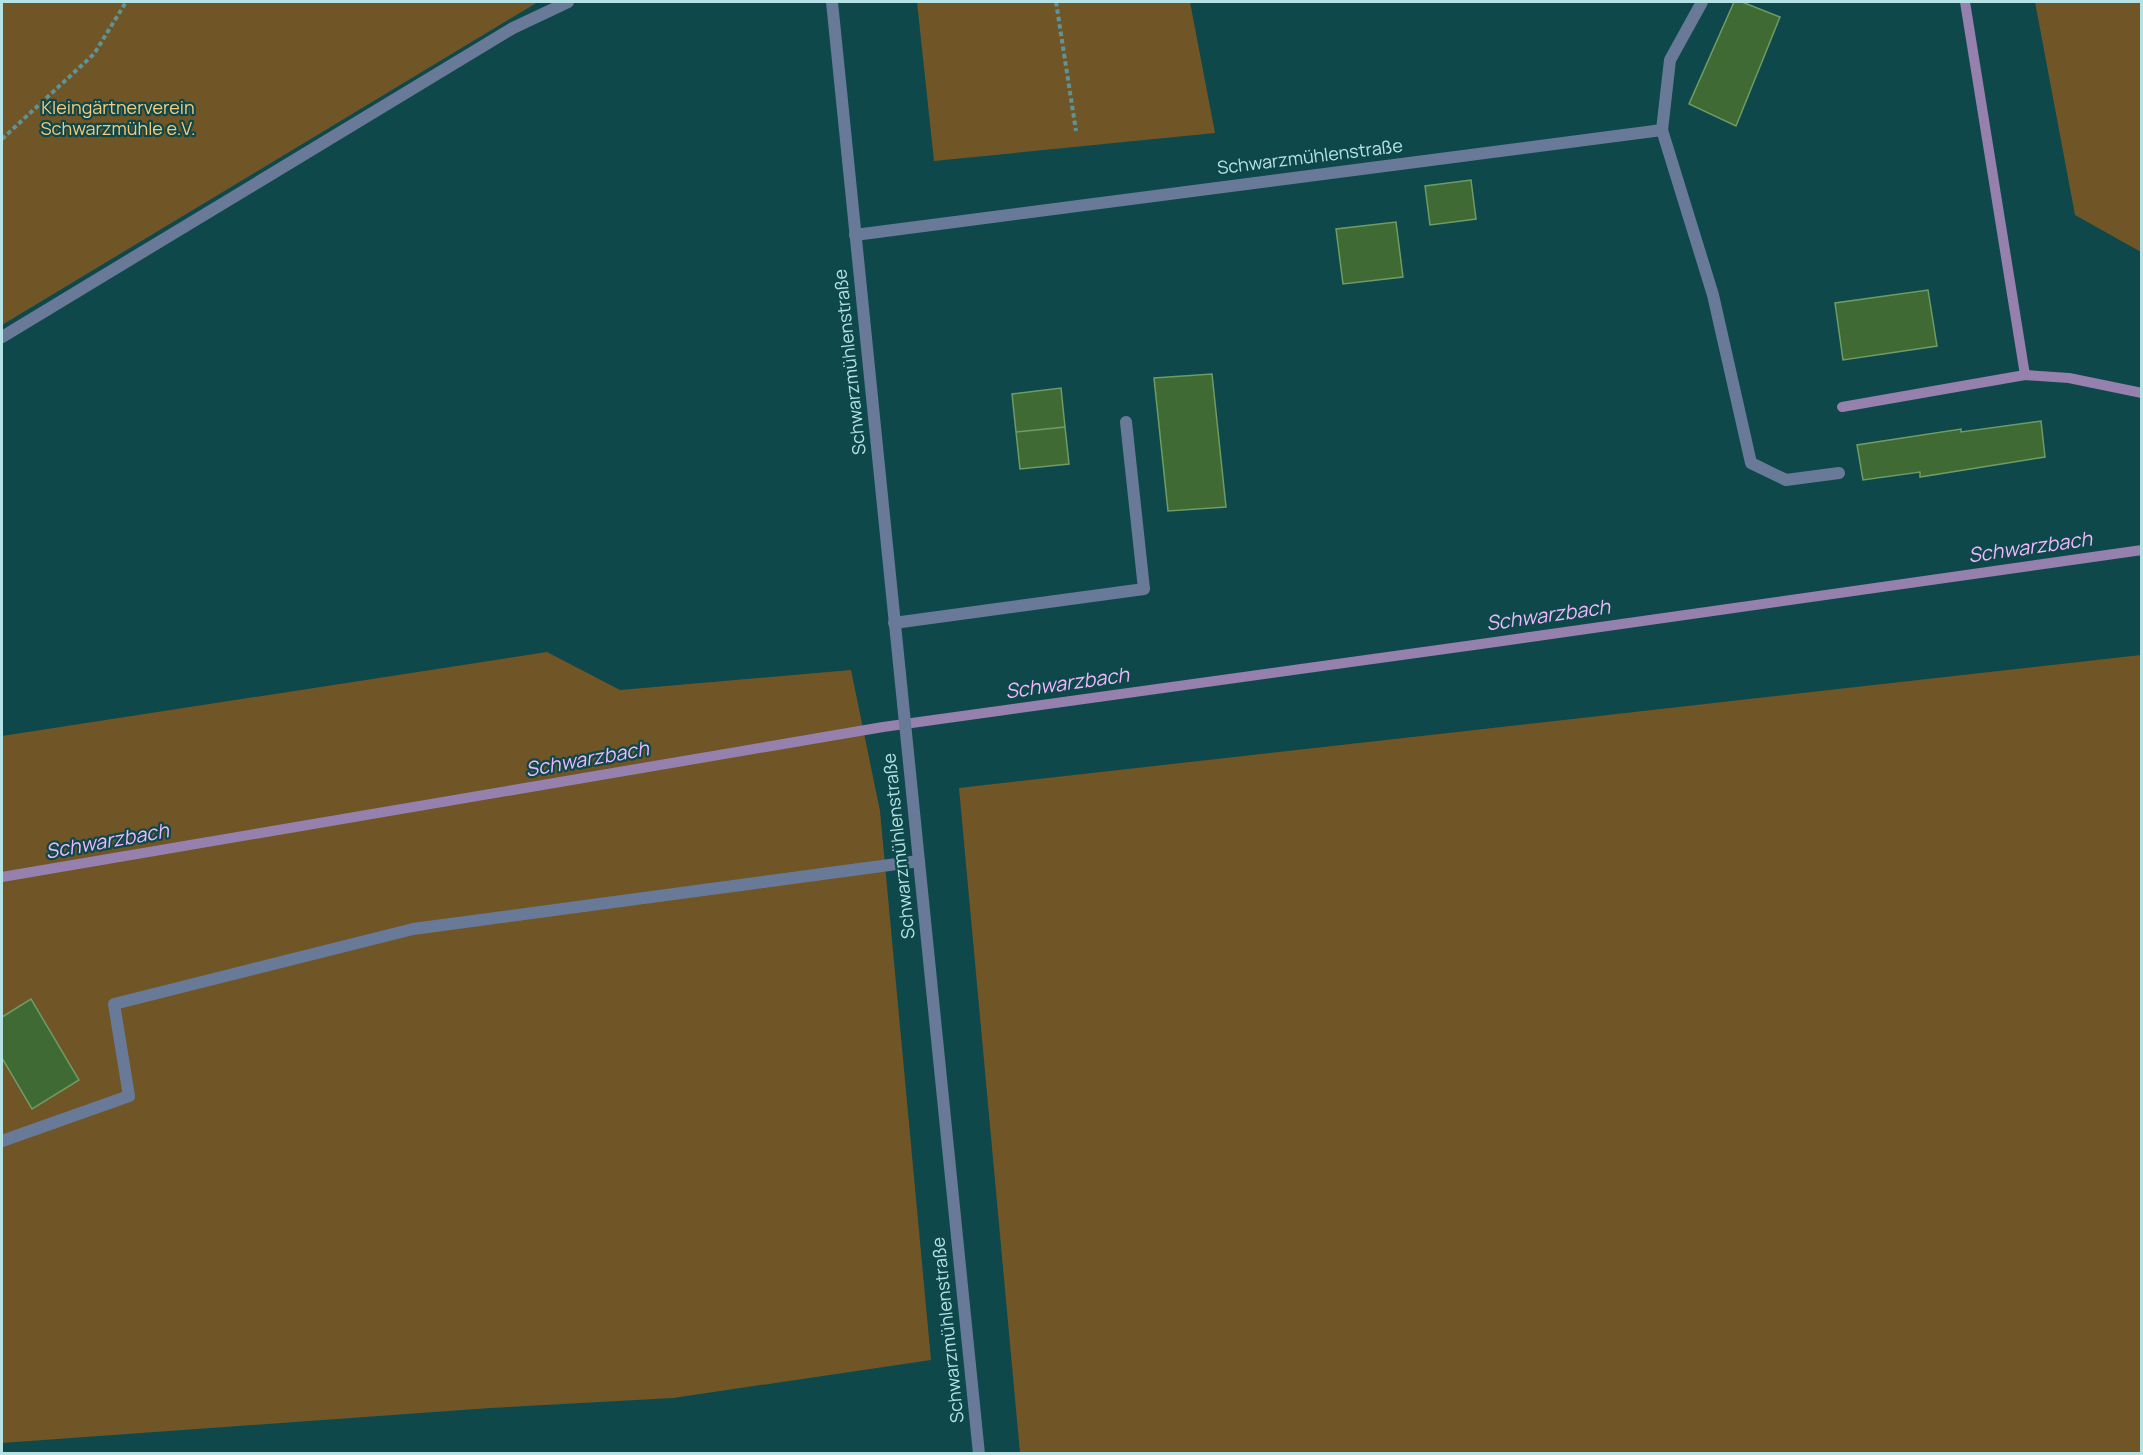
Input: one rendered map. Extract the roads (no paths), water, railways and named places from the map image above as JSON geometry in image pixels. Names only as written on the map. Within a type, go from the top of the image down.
[{"type":"street","points":[[2,337],[513,28],[568,2]]},
{"type":"street","name":"Schwarzmühlenstraße","points":[[831,2],[979,1454]]},
{"type":"street","points":[[1702,2],[1670,60],[1662,130],[1713,295],[1751,462],[1786,480],[1839,473]]},
{"type":"street","name":"Schwarzmühlenstraße","points":[[855,235],[1662,130]]},
{"type":"street","points":[[894,623],[1144,589],[1126,422]]},
{"type":"street","points":[[2,1142],[129,1096],[114,1004],[413,930],[919,861]]},
{"type":"waterway","points":[[1965,2],[2025,375]]},
{"type":"waterway","points":[[1842,407],[2025,375],[2069,378],[2142,393]]},
{"type":"waterway","name":"Schwarzbach","points":[[2,877],[883,727],[2142,550]]},
{"type":"park label","name":"Kleingärtnerverein Schwarzmühle e.V.","points":[[118,118]]}]
